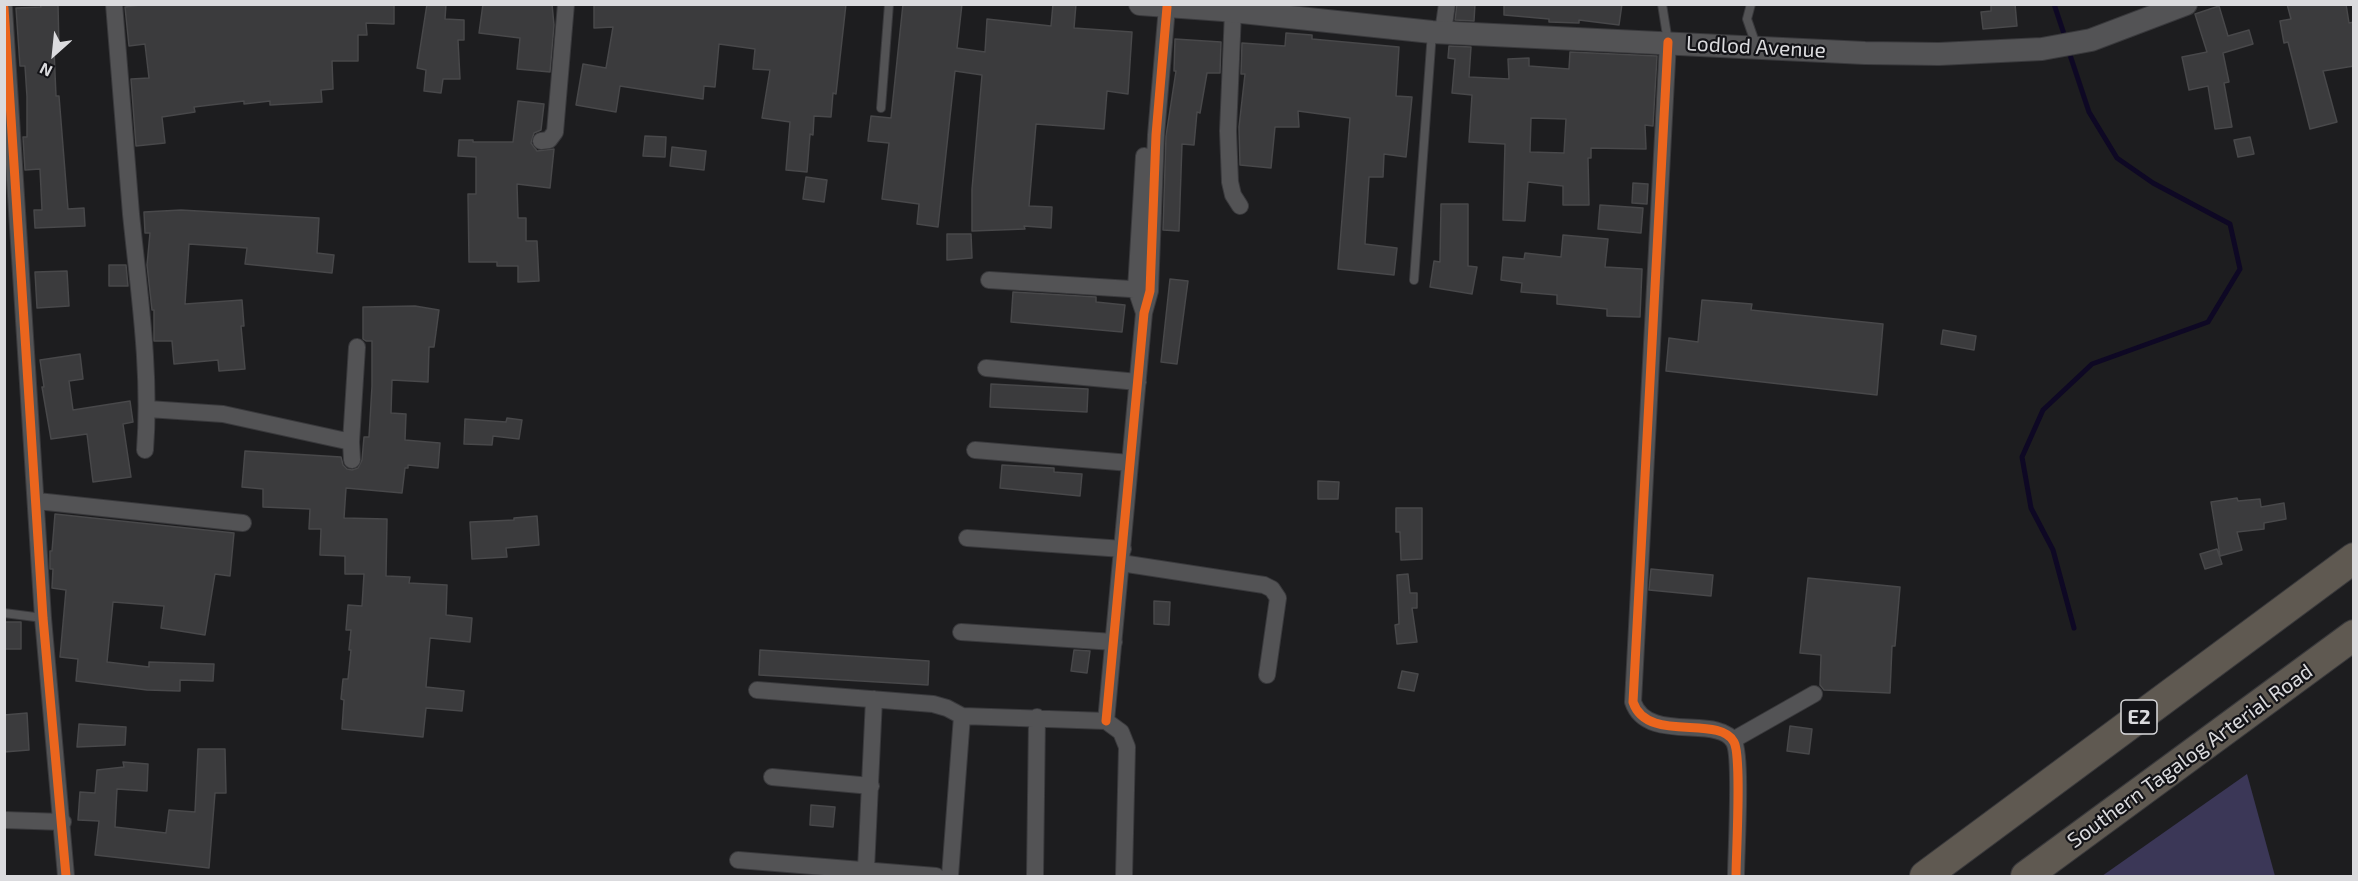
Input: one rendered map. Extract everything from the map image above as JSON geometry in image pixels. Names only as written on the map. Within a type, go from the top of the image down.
[{"type":"highway","name":"E2","points":[[1925,876],[2354,558]]},
{"type":"highway","name":"Southern Tagalog Arterial Road","points":[[2026,876],[2354,635]]},
{"type":"main road","name":"Lodlod Avenue","points":[[1154,6],[1226,9],[1438,32],[1865,53],[1940,54],[2042,48],[2091,40],[2182,5]]},
{"type":"street","points":[[114,4],[131,210],[147,361],[148,409],[145,450]]},
{"type":"street","points":[[541,141],[549,140],[555,132],[566,4]]},
{"type":"street","points":[[1438,32],[1447,4]]},
{"type":"street","points":[[1106,721],[1144,313],[1154,6]]},
{"type":"street","points":[[4,8],[43,618],[63,822],[66,876]]},
{"type":"street","points":[[1226,9],[1230,182],[1233,195],[1240,206]]},
{"type":"street","points":[[1668,42],[1633,702],[1642,718],[1654,723],[1716,732],[1725,734],[1733,740],[1736,748],[1738,775],[1736,876]]},
{"type":"street","points":[[989,280],[1143,290]]},
{"type":"street","points":[[352,460],[357,347]]},
{"type":"street","points":[[986,368],[1138,382]]},
{"type":"street","points":[[148,409],[223,414],[351,442]]},
{"type":"street","points":[[975,450],[1130,463]]},
{"type":"street","points":[[37,501],[243,523]]},
{"type":"street","points":[[967,538],[1122,556],[1264,585],[1278,598],[1267,675]]},
{"type":"street","points":[[961,632],[1114,642]]},
{"type":"street","points":[[757,690],[933,704],[962,716],[1106,721],[1121,732],[1127,747],[1124,876]]},
{"type":"street","points":[[1733,740],[1814,694]]},
{"type":"street","points":[[866,869],[874,699]]},
{"type":"street","points":[[950,876],[962,716]]},
{"type":"street","points":[[1035,876],[1037,717]]},
{"type":"street","points":[[772,777],[871,786]]},
{"type":"street","points":[[4,820],[63,822]]},
{"type":"street","points":[[738,860],[936,876]]},
{"type":"lane","points":[[881,108],[889,4]]},
{"type":"lane","points":[[1662,4],[1668,42]]},
{"type":"lane","points":[[1751,4],[1747,19],[1758,48]]},
{"type":"lane","points":[[1414,280],[1438,32]]},
{"type":"lane","points":[[4,613],[43,618]]},
{"type":"shaded area","points":[[2247,774],[2275,876],[2102,876]]},
{"type":"building","points":[[40,4],[58,4],[59,50],[54,50],[56,96],[59,96],[68,209],[84,208],[85,226],[35,228],[34,210],[42,210],[40,169],[25,170],[23,137],[27,137],[27,97],[25,66],[20,66],[16,8],[41,7]]},
{"type":"building","points":[[148,4],[394,4],[394,24],[366,23],[367,35],[358,35],[358,61],[332,61],[333,89],[321,90],[322,102],[270,105],[270,101],[244,104],[244,101],[194,107],[195,112],[162,117],[165,143],[136,146],[131,79],[149,78],[145,44],[129,46],[125,7]]},
{"type":"building","points":[[427,4],[446,4],[445,19],[464,20],[464,40],[458,40],[460,79],[443,79],[441,93],[424,91],[426,70],[417,68]]},
{"type":"building","points":[[483,4],[552,4],[554,25],[550,72],[517,69],[520,38],[479,33]]},
{"type":"building","points":[[594,4],[846,4],[836,94],[833,93],[831,117],[814,116],[807,172],[786,170],[790,122],[762,118],[770,70],[753,69],[755,49],[719,44],[715,87],[704,86],[703,99],[620,86],[616,112],[576,105],[583,64],[606,68],[613,27],[594,28]]},
{"type":"building","points":[[903,4],[962,4],[957,48],[985,52],[987,19],[1051,26],[1053,4],[1076,4],[1074,28],[1132,32],[1128,94],[1107,91],[1104,129],[1036,124],[1029,206],[1052,207],[1051,228],[1024,226],[1025,229],[972,231],[972,189],[982,75],[955,71],[938,227],[917,224],[919,204],[882,199],[889,143],[868,141],[871,116],[891,118]]},
{"type":"building","points":[[1457,4],[1475,4],[1474,21],[1455,20]]},
{"type":"building","points":[[1504,4],[1622,4],[1619,25],[1579,20],[1579,23],[1549,22],[1549,19],[1504,15]]},
{"type":"building","points":[[1991,4],[2015,4],[2017,26],[1983,29],[1981,12],[1991,11]]},
{"type":"building","points":[[2287,4],[2346,4],[2349,23],[2354,22],[2354,66],[2323,71],[2337,122],[2310,129],[2288,42],[2284,43],[2280,21],[2291,19]]},
{"type":"building","points":[[2219,6],[2228,36],[2249,30],[2253,44],[2223,53],[2229,82],[2224,83],[2232,127],[2215,129],[2208,86],[2189,90],[2182,57],[2207,52],[2195,14]]},
{"type":"building","points":[[1286,33],[1312,35],[1312,39],[1399,47],[1396,96],[1412,97],[1406,157],[1384,154],[1383,177],[1369,177],[1365,244],[1397,248],[1394,275],[1338,269],[1350,118],[1298,111],[1299,127],[1275,127],[1271,168],[1240,165],[1239,127],[1245,74],[1241,74],[1242,43],[1285,46]]},
{"type":"building","points":[[1175,39],[1221,42],[1220,73],[1207,73],[1200,113],[1197,112],[1194,145],[1182,144],[1179,231],[1163,230],[1166,136],[1176,71],[1174,71]]},
{"type":"building","points":[[1449,46],[1471,47],[1469,77],[1509,79],[1508,59],[1529,58],[1529,66],[1569,69],[1570,52],[1657,56],[1653,126],[1645,125],[1646,149],[1591,148],[1591,158],[1588,158],[1589,205],[1563,205],[1563,186],[1528,182],[1525,221],[1503,220],[1505,144],[1469,142],[1472,95],[1452,93],[1455,59],[1448,58]],"holes":[[[1531,118],[1566,119],[1564,153],[1530,152]]]},
{"type":"building","points":[[518,101],[544,104],[541,130],[534,133],[531,143],[537,151],[554,149],[550,188],[517,184],[518,218],[526,218],[526,241],[537,241],[539,281],[518,282],[518,266],[497,266],[497,262],[469,262],[468,194],[476,194],[476,157],[458,156],[459,140],[513,142]]},
{"type":"building","points":[[645,136],[666,137],[665,157],[643,156]]},
{"type":"building","points":[[2250,137],[2254,154],[2238,157],[2234,140]]},
{"type":"building","points":[[672,147],[706,151],[704,170],[670,166]]},
{"type":"building","points":[[806,177],[827,180],[824,202],[803,199]]},
{"type":"building","points":[[1633,183],[1648,184],[1647,204],[1632,203]]},
{"type":"building","points":[[1441,204],[1468,204],[1468,266],[1477,267],[1472,294],[1430,287],[1434,261],[1440,262]]},
{"type":"building","points":[[1600,205],[1643,208],[1641,233],[1598,229]]},
{"type":"building","points":[[181,210],[319,218],[317,253],[334,255],[332,273],[245,264],[247,248],[189,244],[185,304],[242,300],[244,326],[241,326],[245,369],[219,371],[218,360],[174,364],[172,341],[154,341],[154,310],[152,310],[147,265],[150,233],[145,233],[144,212]]},
{"type":"building","points":[[947,234],[971,234],[972,258],[947,260]]},
{"type":"building","points":[[1563,235],[1608,239],[1605,267],[1642,269],[1640,317],[1607,316],[1607,309],[1557,304],[1557,295],[1521,292],[1522,283],[1501,280],[1503,257],[1524,259],[1525,253],[1561,257]]},
{"type":"building","points":[[109,265],[126,265],[128,286],[109,286]]},
{"type":"building","points":[[67,271],[69,306],[37,308],[35,272]]},
{"type":"building","points":[[1170,279],[1188,281],[1177,364],[1161,362]]},
{"type":"building","points":[[1013,292],[1096,297],[1096,302],[1125,305],[1122,332],[1011,322]]},
{"type":"building","points":[[1702,300],[1752,304],[1751,310],[1883,324],[1877,395],[1666,371],[1669,338],[1698,342]]},
{"type":"building","points":[[415,306],[439,310],[434,347],[429,347],[428,382],[392,380],[391,413],[406,414],[405,440],[440,443],[438,468],[408,465],[408,468],[405,468],[402,493],[346,488],[344,518],[387,519],[386,576],[410,577],[409,583],[447,585],[446,615],[472,618],[470,642],[430,638],[426,687],[464,691],[462,711],[426,708],[423,737],[342,729],[343,679],[348,679],[351,650],[349,650],[351,630],[346,630],[348,605],[362,606],[364,574],[345,574],[345,556],[320,555],[321,529],[309,529],[310,509],[263,507],[263,489],[242,487],[245,451],[341,457],[347,469],[358,468],[362,460],[364,437],[369,437],[372,386],[372,341],[363,339],[363,307]]},
{"type":"building","points":[[1943,330],[1976,336],[1974,350],[1941,344]]},
{"type":"building","points":[[80,354],[83,379],[69,381],[73,410],[130,401],[133,422],[123,424],[131,477],[93,482],[87,434],[51,439],[40,360]]},
{"type":"building","points":[[991,384],[1088,389],[1087,412],[990,407]]},
{"type":"building","points":[[507,418],[522,420],[519,439],[493,436],[492,445],[464,444],[465,419],[506,422]]},
{"type":"building","points":[[1002,465],[1054,468],[1054,472],[1082,474],[1080,496],[1000,488]]},
{"type":"building","points":[[1318,481],[1339,482],[1338,499],[1318,499]]},
{"type":"building","points":[[2237,498],[2238,501],[2260,499],[2261,507],[2284,503],[2286,519],[2264,523],[2264,529],[2237,532],[2242,550],[2220,556],[2211,502]]},
{"type":"building","points":[[1396,508],[1422,508],[1422,559],[1401,560],[1400,532],[1396,532]]},
{"type":"building","points":[[55,514],[234,533],[230,576],[215,574],[205,635],[161,628],[164,606],[113,602],[107,662],[149,667],[149,662],[214,664],[213,681],[180,680],[180,691],[147,690],[76,681],[78,659],[60,657],[66,590],[52,588],[53,569],[50,569],[50,551],[52,551]]},
{"type":"building","points":[[537,516],[539,545],[506,548],[507,557],[472,559],[470,522],[514,520],[514,518]]},
{"type":"building","points":[[2217,549],[2222,564],[2205,569],[2200,554]]},
{"type":"building","points":[[1651,569],[1713,575],[1711,596],[1649,590]]},
{"type":"building","points":[[1408,574],[1410,593],[1417,593],[1417,608],[1412,608],[1417,642],[1397,644],[1395,625],[1399,624],[1397,575]]},
{"type":"building","points":[[1808,578],[1900,587],[1895,646],[1892,646],[1890,693],[1824,690],[1820,685],[1821,655],[1800,653]]},
{"type":"building","points":[[1154,601],[1170,602],[1169,625],[1154,624]]},
{"type":"building","points":[[4,622],[21,622],[21,649],[4,649]]},
{"type":"building","points":[[760,650],[929,661],[928,685],[759,675]]},
{"type":"building","points":[[1074,650],[1090,651],[1087,673],[1071,671]]},
{"type":"building","points":[[1402,671],[1418,674],[1414,691],[1398,688]]},
{"type":"building","points":[[27,713],[29,750],[4,752],[4,715]]},
{"type":"building","points":[[79,724],[126,727],[125,745],[77,747]]},
{"type":"building","points":[[1790,726],[1812,729],[1809,754],[1787,751]]},
{"type":"building","points":[[198,749],[225,749],[226,793],[215,793],[209,868],[95,855],[99,821],[78,820],[80,792],[95,793],[97,770],[124,767],[123,762],[148,764],[147,791],[117,789],[115,827],[166,833],[169,810],[195,812]]},
{"type":"building","points":[[811,805],[835,807],[833,827],[810,825]]},
{"type":"waterway","points":[[2054,4],[2066,40]]},
{"type":"waterway","points":[[2068,49],[2089,112],[2117,158],[2153,183],[2230,224],[2240,269],[2208,322],[2092,364],[2043,410],[2022,457],[2031,508],[2053,550],[2074,628]]},
{"type":"cycle path","points":[[1106,721],[1144,313],[1150,291],[1156,135],[1167,7]]},
{"type":"cycle path","points":[[4,8],[43,618],[66,876]]},
{"type":"cycle path","points":[[1668,42],[1633,702],[1641,715],[1653,722],[1667,726],[1714,730],[1726,734],[1734,742],[1738,766],[1736,876]]}]
